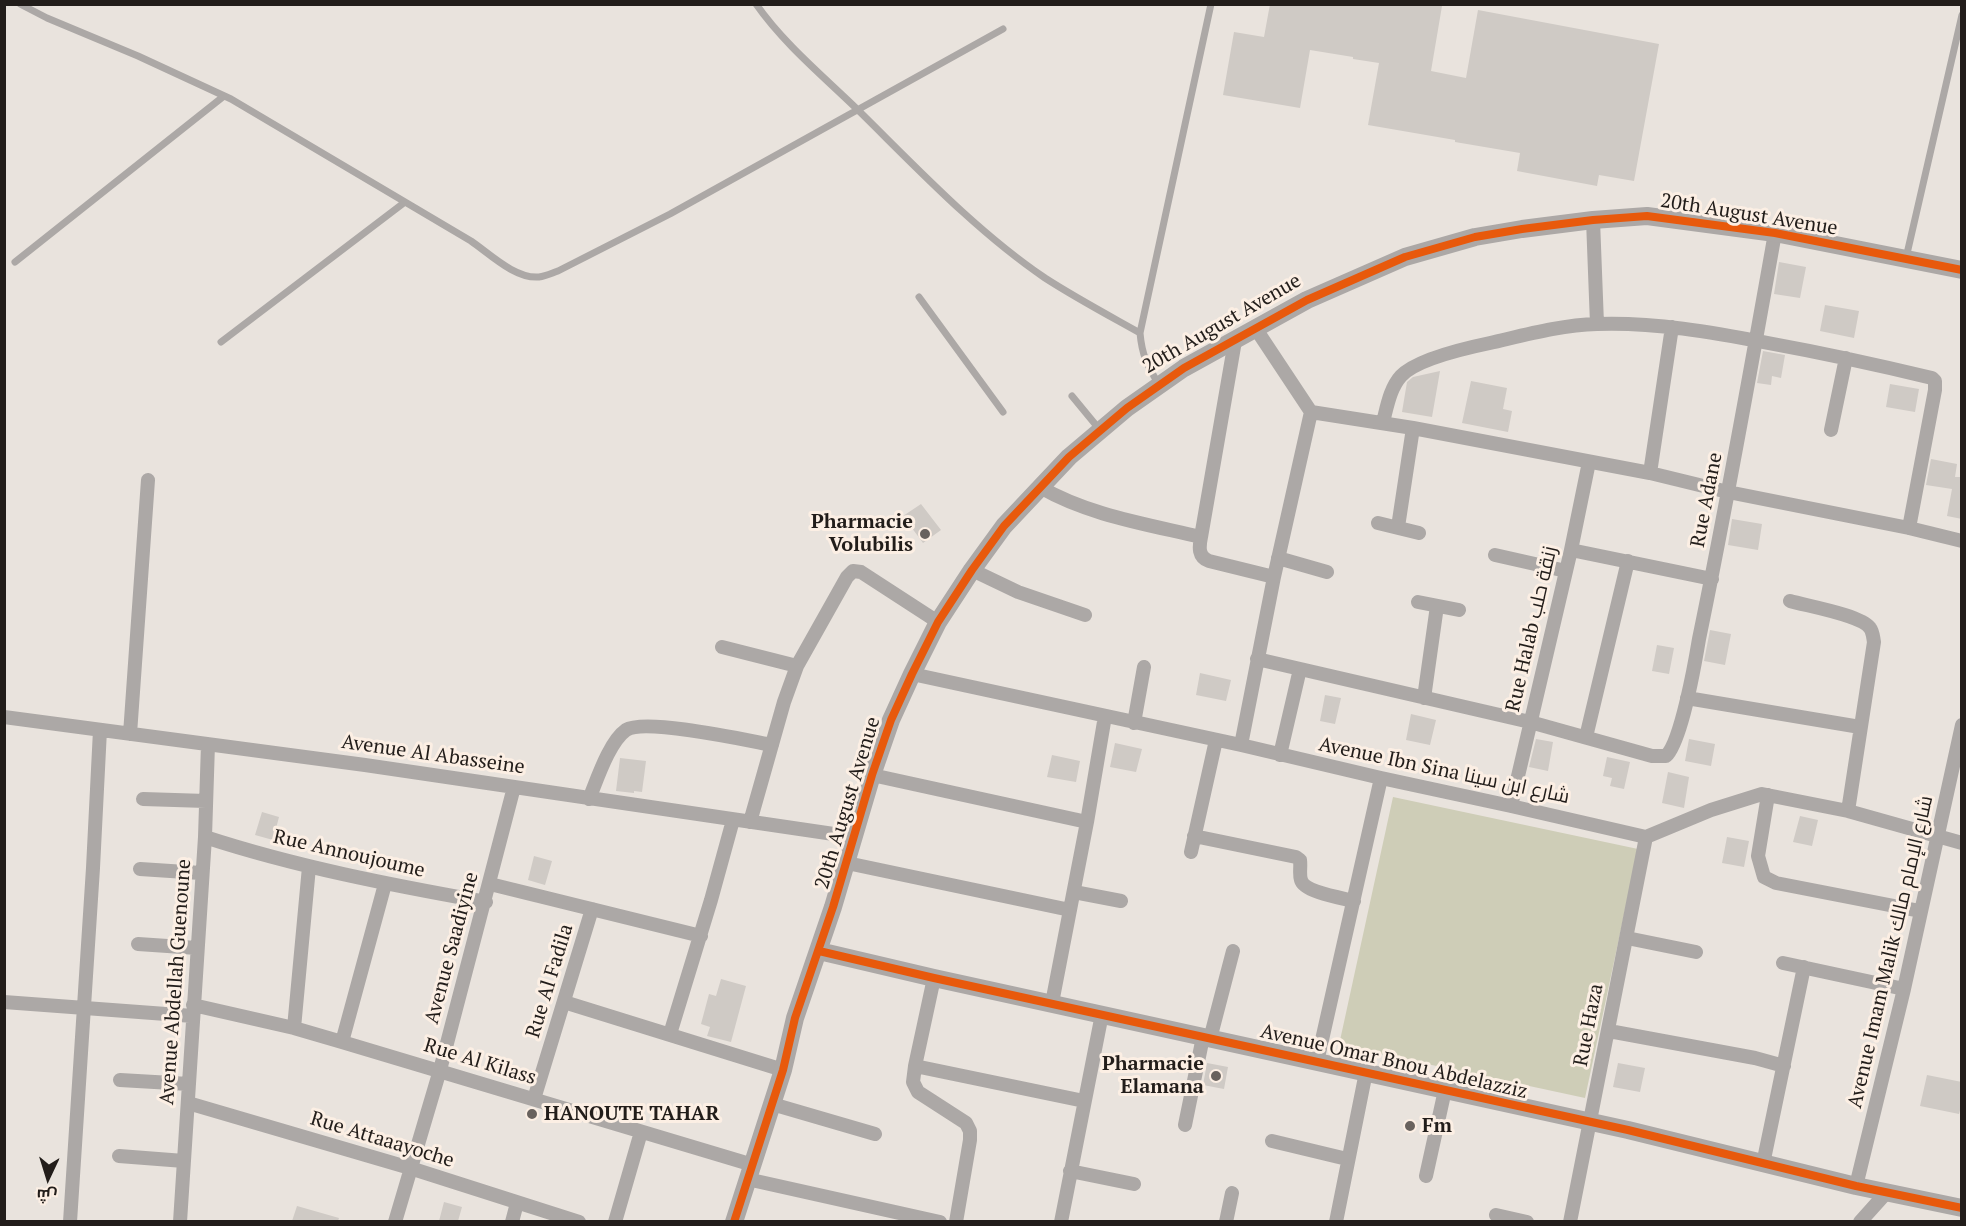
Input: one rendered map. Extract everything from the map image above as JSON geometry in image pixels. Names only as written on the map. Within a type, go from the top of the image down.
[{"type":"street","name":"20th August Avenue","points":[[734,1221],[783,1070],[795,1018],[819,951],[872,775],[891,720],[938,622],[972,570],[1005,526],[1040,487],[1100,430],[1159,384],[1308,300],[1405,257],[1474,237],[1522,229],[1647,216],[1775,233],[1962,270]]},
{"type":"street","points":[[1593,220],[1596,324]]},
{"type":"street","name":"Rue Adane","points":[[1586,737],[1660,758],[1669,754],[1687,698],[1712,579],[1775,233]]},
{"type":"street","points":[[1383,422],[1394,386],[1402,375],[1412,368],[1443,356],[1531,333],[1596,324],[1672,327],[1756,340],[1846,358],[1932,378],[1935,381],[1909,528]]},
{"type":"street","points":[[1650,473],[1672,327]]},
{"type":"street","points":[[1241,745],[1274,577],[1311,412],[1256,329]]},
{"type":"street","points":[[1234,341],[1200,554],[1205,560],[1224,566],[1274,577]]},
{"type":"street","points":[[1831,430],[1846,358]]},
{"type":"street","points":[[1311,412],[1383,422],[1650,473],[1728,492],[1909,528],[1962,541]]},
{"type":"street","points":[[1398,527],[1413,428]]},
{"type":"street","name":"Rue Halab زنقة حلب","points":[[1511,806],[1571,550],[1589,462]]},
{"type":"street","points":[[130,734],[148,480]]},
{"type":"street","points":[[1040,487],[1060,499],[1091,510],[1201,537]]},
{"type":"street","points":[[1378,523],[1419,533]]},
{"type":"street","points":[[1571,550],[1712,579]]},
{"type":"street","points":[[1495,555],[1566,571]]},
{"type":"street","points":[[1278,558],[1327,572]]},
{"type":"street","points":[[1257,659],[1586,737],[1628,561]]},
{"type":"street","points":[[972,570],[1018,592],[1085,615]]},
{"type":"street","points":[[750,822],[783,702],[797,666],[822,617],[847,577],[853,572],[861,572],[938,622]]},
{"type":"street","points":[[1418,602],[1459,610]]},
{"type":"street","points":[[1790,602],[1858,619],[1870,628],[1874,642],[1848,811]]},
{"type":"street","points":[[1424,698],[1437,606]]},
{"type":"street","points":[[722,647],[797,666]]},
{"type":"street","points":[[1134,723],[1144,667]]},
{"type":"street","points":[[1280,755],[1300,669]]},
{"type":"street","name":"Avenue Ibn Sina شارع ابن سينا","points":[[912,674],[1241,745],[1646,837]]},
{"type":"street","points":[[1687,698],[1860,728]]},
{"type":"street","points":[[1052,1003],[1105,716]]},
{"type":"street","name":"Avenue Al Abasseine","points":[[4,717],[365,765],[854,837]]},
{"type":"street","name":"Avenue Imam Malik شارع الإمام مالك","points":[[1857,1186],[1904,989],[1962,725]]},
{"type":"street","points":[[589,799],[610,750],[627,729],[635,727],[672,728],[772,745]]},
{"type":"street","points":[[70,1221],[93,867],[99,730]]},
{"type":"street","points":[[1191,852],[1216,740]]},
{"type":"street","name":"Avenue Abdellah Guenoune","points":[[183,1220],[184,1161],[205,837],[208,744]]},
{"type":"street","points":[[872,775],[1087,822]]},
{"type":"street","points":[[1317,1062],[1381,778]]},
{"type":"street","name":"Avenue Saadiyine","points":[[394,1221],[440,1070],[486,902],[514,787]]},
{"type":"street","points":[[1646,837],[1743,799],[1768,795],[1848,811],[1962,843]]},
{"type":"street","points":[[1768,795],[1758,856],[1764,877],[1776,883],[1920,911]]},
{"type":"street","points":[[142,799],[206,801]]},
{"type":"street","points":[[670,1034],[701,936],[733,820]]},
{"type":"street","points":[[1194,836],[1296,857],[1300,860],[1301,880],[1305,887],[1354,901]]},
{"type":"street","name":"Rue Annoujoume","points":[[205,837],[309,867],[385,884],[486,902]]},
{"type":"street","name":"Rue Haza","points":[[1570,1221],[1646,837]]},
{"type":"street","points":[[847,862],[1070,910]]},
{"type":"street","points":[[294,1028],[309,867]]},
{"type":"street","points":[[140,869],[201,873]]},
{"type":"street","points":[[342,1042],[385,884]]},
{"type":"street","points":[[490,884],[701,936]]},
{"type":"street","points":[[1074,892],[1121,901]]},
{"type":"street","name":"Rue Al Fadila","points":[[534,1099],[592,909]]},
{"type":"street","points":[[1627,938],[1696,952]]},
{"type":"street","points":[[138,945],[197,948]]},
{"type":"street","name":"Avenue Omar Bnou Abdelazziz","points":[[819,951],[1628,1130],[1857,1186],[1962,1208]]},
{"type":"street","points":[[1185,1125],[1206,1038],[1233,951]]},
{"type":"street","points":[[1783,963],[1904,989]]},
{"type":"street","points":[[1763,1164],[1804,967]]},
{"type":"street","points":[[934,978],[913,1082],[918,1092],[966,1123],[970,1131],[956,1221]]},
{"type":"street","name":"Rue Al Kilass","points":[[4,1002],[83,1008],[193,1010],[294,1028],[641,1132],[750,1172],[940,1221]]},
{"type":"street","points":[[564,1002],[783,1070]]},
{"type":"street","points":[[1061,1221],[1102,1014]]},
{"type":"street","points":[[1609,1031],[1755,1058],[1784,1066]]},
{"type":"street","points":[[915,1066],[1084,1101]]},
{"type":"street","points":[[1336,1221],[1366,1072]]},
{"type":"street","points":[[120,1080],[189,1084]]},
{"type":"street","points":[[1426,1176],[1445,1090]]},
{"type":"street","name":"Rue Attaaayoche","points":[[188,1103],[411,1168],[579,1221]]},
{"type":"street","points":[[772,1104],[875,1134]]},
{"type":"street","points":[[615,1221],[641,1132]]},
{"type":"street","points":[[1272,1141],[1347,1159]]},
{"type":"street","points":[[119,1156],[184,1161]]},
{"type":"street","points":[[1071,1171],[1134,1184]]},
{"type":"street","points":[[1226,1221],[1232,1193]]},
{"type":"street","points":[[1860,1221],[1887,1193]]},
{"type":"street","points":[[512,1221],[517,1203]]},
{"type":"street","points":[[1496,1215],[1527,1221]]},
{"type":"lane","points":[[20,4],[224,96],[471,241],[519,273],[539,277],[558,271],[670,214],[1003,29]]},
{"type":"lane","points":[[756,4],[783,37],[929,180],[1014,254],[1043,277],[1079,300],[1140,333]]},
{"type":"lane","points":[[1159,384],[1145,362],[1140,333],[1211,4]]},
{"type":"lane","points":[[1906,258],[1962,15]]},
{"type":"lane","points":[[15,262],[224,96]]},
{"type":"lane","points":[[221,342],[405,202]]},
{"type":"lane","points":[[919,297],[1003,412]]},
{"type":"lane","points":[[1072,396],[1100,430]]},
{"type":"green space","points":[[1393,797],[1638,849],[1585,1098],[1339,1045]]},
{"type":"building","points":[[1270,4],[1432,4],[1442,6],[1431,71],[1466,78],[1478,10],[1659,44],[1634,181],[1599,175],[1597,186],[1517,171],[1520,153],[1368,125],[1379,63],[1353,59],[1353,57],[1310,50],[1300,108],[1223,95],[1234,32],[1264,37]]},
{"type":"building","points":[[1779,262],[1806,267],[1800,298],[1774,294]]},
{"type":"building","points":[[1825,305],[1859,311],[1854,338],[1820,331]]},
{"type":"building","points":[[1763,351],[1785,355],[1781,378],[1772,376],[1771,385],[1757,383]]},
{"type":"building","points":[[1440,371],[1432,417],[1402,412],[1407,382],[1413,377]]},
{"type":"building","points":[[1471,381],[1507,388],[1503,409],[1512,411],[1508,432],[1462,423]]},
{"type":"building","points":[[1890,384],[1919,389],[1915,412],[1886,407]]},
{"type":"building","points":[[1931,459],[1957,464],[1955,477],[1962,477],[1962,519],[1947,516],[1952,489],[1926,485]]},
{"type":"building","points":[[921,504],[941,530],[923,543],[903,516]]},
{"type":"building","points":[[1732,519],[1762,524],[1758,550],[1728,545]]},
{"type":"building","points":[[1710,630],[1731,634],[1725,665],[1704,661]]},
{"type":"building","points":[[1657,645],[1674,648],[1669,674],[1652,671]]},
{"type":"building","points":[[1200,673],[1231,680],[1226,701],[1196,695]]},
{"type":"building","points":[[1325,695],[1341,698],[1335,724],[1320,721]]},
{"type":"building","points":[[1411,714],[1436,720],[1430,745],[1406,740]]},
{"type":"building","points":[[1536,739],[1553,742],[1548,771],[1529,767]]},
{"type":"building","points":[[1689,739],[1715,744],[1711,766],[1685,761]]},
{"type":"building","points":[[1115,743],[1142,749],[1136,772],[1110,767]]},
{"type":"building","points":[[1052,755],[1080,761],[1076,782],[1047,777]]},
{"type":"building","points":[[1607,757],[1630,762],[1624,789],[1610,786],[1612,778],[1603,776]]},
{"type":"building","points":[[620,758],[646,761],[642,792],[616,791]]},
{"type":"building","points":[[1668,772],[1689,777],[1684,808],[1662,803]]},
{"type":"building","points":[[262,812],[279,817],[273,840],[255,835]]},
{"type":"building","points":[[1800,816],[1818,820],[1812,846],[1793,842]]},
{"type":"building","points":[[1727,837],[1749,841],[1744,867],[1722,863]]},
{"type":"building","points":[[534,856],[552,861],[545,885],[528,880]]},
{"type":"building","points":[[721,979],[746,986],[731,1042],[707,1036],[710,1027],[701,1024],[709,994],[716,996]]},
{"type":"building","name":"Pharmacie Elamana","points":[[1207,1063],[1228,1067],[1224,1089],[1203,1085]]},
{"type":"building","points":[[1618,1063],[1645,1068],[1640,1092],[1613,1087]]},
{"type":"building","points":[[1927,1075],[1962,1082],[1962,1103],[1959,1114],[1920,1106]]},
{"type":"building","points":[[444,1202],[462,1207],[458,1221],[439,1221]]},
{"type":"building","points":[[297,1206],[339,1218],[338,1221],[292,1221]]},
{"type":"cycle path","points":[[734,1222],[783,1070],[795,1018],[833,907],[872,775],[891,720],[912,674],[938,622],[1004,526],[1069,457],[1127,408],[1184,368],[1307,300],[1405,257],[1475,237],[1522,229],[1647,216],[1775,233],[1962,270]]},
{"type":"cycle path","points":[[819,951],[1628,1130],[1856,1186],[1962,1208]]},
{"type":"place","name":"Pharmacie Volubilis","points":[[925,534]]},
{"type":"place","name":"Pharmacie Elamana","points":[[1216,1076]]},
{"type":"place","name":"HANOUTE TAHAR","points":[[532,1114]]},
{"type":"place","name":"Fm","points":[[1410,1126]]}]
